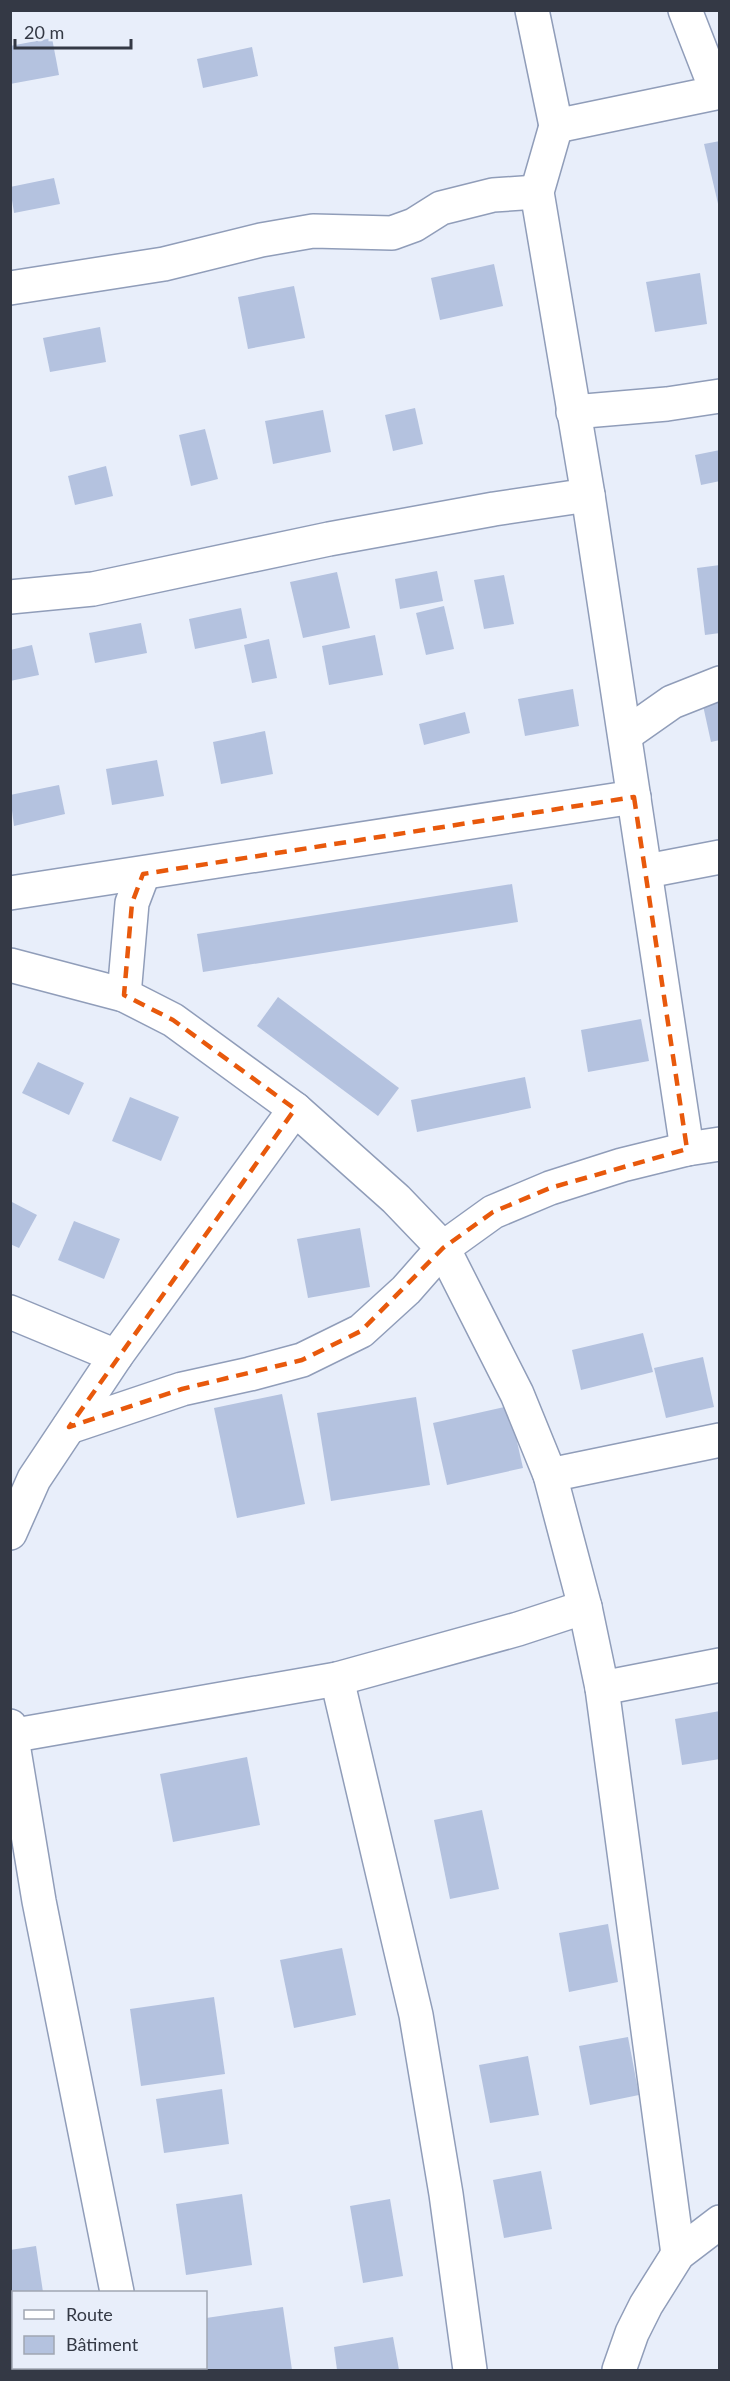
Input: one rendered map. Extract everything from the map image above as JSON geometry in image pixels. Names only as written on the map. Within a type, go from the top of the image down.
[{"type":"street","points":[[532,10],[556,126],[537,192],[588,495],[647,871],[687,1149]]},
{"type":"street","points":[[556,126],[718,92],[685,10]]},
{"type":"street","points":[[10,288],[164,264],[261,240],[313,231],[392,233],[414,225],[441,208],[493,195],[537,192]]},
{"type":"street","points":[[573,412],[667,404],[720,396]]},
{"type":"street","points":[[10,597],[93,589],[353,535],[494,509],[588,495]]},
{"type":"street","points":[[625,735],[672,702],[720,683]]},
{"type":"street","points":[[10,893],[634,797]]},
{"type":"street","points":[[647,871],[720,857]]},
{"type":"street","points":[[124,994],[132,903],[143,874]]},
{"type":"street","points":[[10,965],[124,994],[173,1020],[295,1109],[396,1199],[443,1248],[517,1394],[550,1474],[585,1607],[602,1688],[678,2254]]},
{"type":"street","points":[[10,1533],[34,1479],[116,1356],[295,1109]]},
{"type":"street","points":[[69,1427],[182,1389],[302,1360],[361,1331],[406,1290],[443,1248],[493,1212],[550,1188],[622,1165],[687,1149],[720,1144]]},
{"type":"street","points":[[10,1312],[116,1356]]},
{"type":"street","points":[[550,1474],[720,1440]]},
{"type":"street","points":[[117,2291],[39,1901],[12,1733],[338,1679],[518,1629],[585,1607]]},
{"type":"street","points":[[602,1688],[720,1665]]},
{"type":"street","points":[[338,1679],[416,2015],[446,2194],[470,2370]]},
{"type":"street","points":[[619,2370],[632,2333],[646,2305],[678,2254],[720,2222]]},
{"type":"highlighted area","points":[[634,797],[687,1149],[550,1188],[493,1212],[443,1248],[361,1331],[302,1360],[182,1389],[69,1427],[295,1109],[173,1020],[124,995],[132,903],[143,874]]},
{"type":"building","points":[[52,38],[59,75],[10,84],[10,46]]},
{"type":"building","points":[[252,47],[258,76],[203,88],[197,59]]},
{"type":"building","points":[[720,141],[720,208],[719,208],[704,144]]},
{"type":"building","points":[[54,178],[60,204],[14,213],[10,187]]},
{"type":"building","points":[[494,264],[503,306],[440,320],[431,278]]},
{"type":"building","points":[[700,273],[707,324],[655,332],[646,282]]},
{"type":"building","points":[[294,286],[305,338],[248,349],[238,297]]},
{"type":"building","points":[[100,327],[106,362],[50,372],[43,338]]},
{"type":"building","points":[[415,408],[423,444],[393,451],[385,415]]},
{"type":"building","points":[[323,410],[331,452],[273,464],[265,421]]},
{"type":"building","points":[[205,429],[218,479],[191,486],[179,435]]},
{"type":"building","points":[[720,450],[720,481],[701,485],[695,455]]},
{"type":"building","points":[[106,466],[113,496],[75,505],[68,476]]},
{"type":"building","points":[[720,565],[720,633],[705,635],[697,568]]},
{"type":"building","points":[[437,571],[443,601],[400,609],[395,579]]},
{"type":"building","points":[[337,572],[350,628],[303,638],[290,582]]},
{"type":"building","points":[[504,575],[514,624],[484,629],[474,580]]},
{"type":"building","points":[[444,606],[454,649],[426,655],[416,613]]},
{"type":"building","points":[[241,608],[247,638],[195,649],[189,619]]},
{"type":"building","points":[[141,623],[147,653],[95,663],[89,633]]},
{"type":"building","points":[[375,635],[383,675],[329,685],[322,646]]},
{"type":"building","points":[[269,639],[277,678],[252,683],[244,645]]},
{"type":"building","points":[[32,645],[39,675],[10,681],[10,650]]},
{"type":"building","points":[[573,689],[579,726],[525,736],[518,699]]},
{"type":"building","points":[[720,696],[720,740],[711,742],[702,701]]},
{"type":"building","points":[[465,712],[470,733],[424,745],[419,724]]},
{"type":"building","points":[[265,731],[273,774],[221,784],[213,742]]},
{"type":"building","points":[[157,760],[164,796],[112,805],[106,769]]},
{"type":"building","points":[[59,785],[65,814],[14,826],[10,795]]},
{"type":"building","points":[[512,884],[518,922],[203,972],[197,934]]},
{"type":"building","points":[[278,997],[399,1088],[378,1116],[257,1026]]},
{"type":"building","points":[[641,1019],[649,1061],[588,1072],[581,1030]]},
{"type":"building","points":[[38,1062],[84,1083],[69,1115],[22,1093]]},
{"type":"building","points":[[525,1077],[531,1108],[417,1132],[411,1100]]},
{"type":"building","points":[[130,1097],[179,1117],[161,1161],[112,1141]]},
{"type":"building","points":[[10,1201],[37,1215],[19,1248],[10,1244]]},
{"type":"building","points":[[74,1221],[120,1239],[104,1279],[58,1260]]},
{"type":"building","points":[[360,1228],[370,1287],[308,1298],[297,1239]]},
{"type":"building","points":[[643,1333],[653,1372],[581,1390],[572,1350]]},
{"type":"building","points":[[703,1357],[714,1407],[666,1418],[654,1368]]},
{"type":"building","points":[[282,1394],[305,1504],[237,1518],[214,1408]]},
{"type":"building","points":[[416,1397],[430,1485],[331,1501],[317,1413]]},
{"type":"building","points":[[509,1406],[523,1468],[447,1485],[433,1423]]},
{"type":"building","points":[[720,1711],[720,1759],[682,1765],[675,1719]]},
{"type":"building","points":[[247,1757],[260,1825],[173,1842],[160,1774]]},
{"type":"building","points":[[482,1810],[499,1889],[450,1899],[434,1820]]},
{"type":"building","points":[[608,1924],[618,1982],[569,1992],[559,1933]]},
{"type":"building","points":[[342,1948],[356,2015],[294,2028],[280,1960]]},
{"type":"building","points":[[214,1997],[225,2074],[141,2086],[130,2009]]},
{"type":"building","points":[[628,2037],[639,2095],[590,2105],[579,2046]]},
{"type":"building","points":[[528,2056],[539,2115],[490,2123],[479,2065]]},
{"type":"building","points":[[222,2089],[229,2144],[164,2153],[156,2099]]},
{"type":"building","points":[[541,2171],[552,2229],[504,2238],[493,2180]]},
{"type":"building","points":[[242,2194],[252,2265],[186,2275],[176,2204]]},
{"type":"building","points":[[390,2199],[403,2276],[363,2283],[350,2206]]},
{"type":"building","points":[[36,2246],[43,2291],[12,2291],[12,2330],[10,2330],[10,2250]]},
{"type":"building","points":[[283,2307],[292,2370],[185,2370],[207,2369],[207,2318]]},
{"type":"building","points":[[393,2337],[399,2370],[337,2370],[334,2347]]}]
